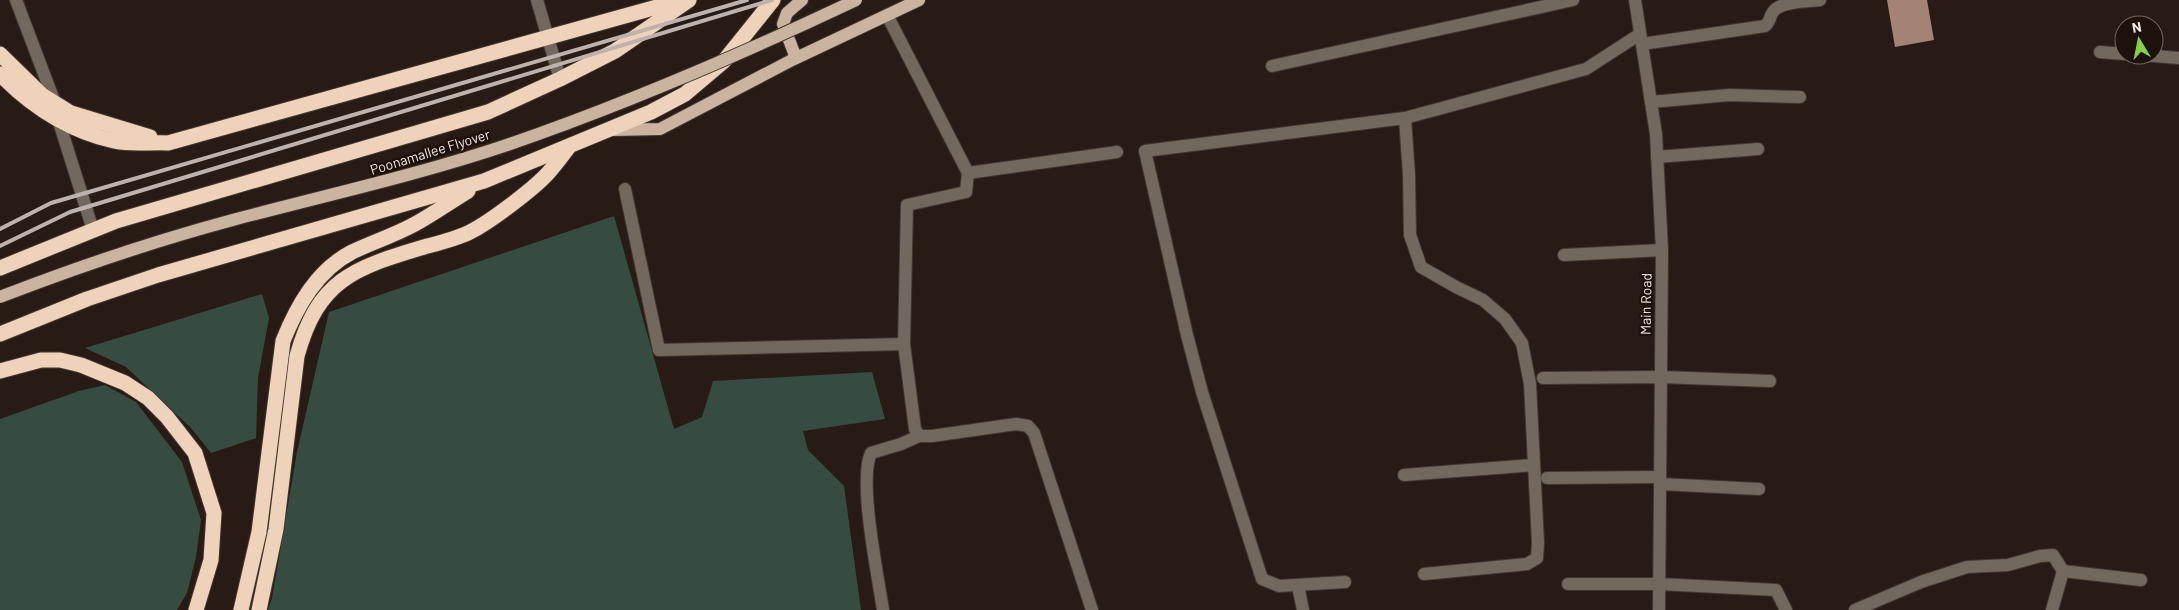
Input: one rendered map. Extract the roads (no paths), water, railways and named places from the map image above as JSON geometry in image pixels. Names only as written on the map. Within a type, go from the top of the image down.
[{"type":"highway","points":[[0,74],[15,89],[59,122],[115,142],[168,143],[682,0]]},
{"type":"highway","points":[[0,268],[116,221],[488,112],[615,51],[689,0]]},
{"type":"highway","points":[[0,334],[87,299],[158,275],[484,181],[651,112],[685,94],[724,61],[773,0]]},
{"type":"highway","points":[[0,54],[42,95],[71,113],[168,143]]},
{"type":"highway","points":[[259,610],[276,529],[297,356],[304,331],[314,310],[348,276],[376,262],[470,232],[549,173],[568,146]]},
{"type":"highway","points":[[241,610],[259,532],[283,341],[292,318],[309,290],[327,270],[350,253],[414,224],[484,181]]},
{"type":"highway","points":[[0,371],[41,360],[81,365],[125,383],[148,398],[168,417],[194,453],[214,513],[211,560],[196,610]]},
{"type":"main road","points":[[796,58],[783,24],[787,13],[802,0]]},
{"type":"main road","name":"Poonamallee Flyover","points":[[0,297],[99,260],[182,235],[273,209],[351,191],[506,145],[702,70],[856,0]]},
{"type":"main road","points":[[606,130],[660,129],[796,58],[919,0]]},
{"type":"street","points":[[16,0],[55,103]]},
{"type":"street","points":[[537,0],[560,79]]},
{"type":"street","points":[[1272,66],[1574,0]]},
{"type":"street","name":"Main Road","points":[[1635,0],[1651,102],[1657,157],[1662,250],[1659,610]]},
{"type":"street","points":[[1345,582],[1279,586],[1262,579],[1202,392],[1186,335],[1145,151],[1405,118],[1586,69],[1641,39],[1760,27],[1768,23],[1773,11],[1779,6],[1820,0]]},
{"type":"street","points":[[887,15],[968,173],[966,192],[907,205],[904,344],[915,429],[919,436]]},
{"type":"street","points":[[2100,52],[2114,53]]},
{"type":"street","points":[[2164,57],[2179,58]]},
{"type":"street","points":[[1651,102],[1729,95],[1800,97]]},
{"type":"street","points":[[1405,118],[1409,175],[1410,236],[1421,267],[1483,300],[1505,319],[1522,343],[1530,384],[1538,543],[1538,558],[1534,562],[1424,574]]},
{"type":"street","points":[[59,122],[93,230]]},
{"type":"street","points":[[1657,157],[1758,148]]},
{"type":"street","points":[[968,173],[1117,152]]},
{"type":"street","points":[[625,189],[659,350],[904,344]]},
{"type":"street","points":[[1564,255],[1662,250]]},
{"type":"street","points":[[1543,378],[1661,377],[1770,381]]},
{"type":"street","points":[[883,610],[866,485],[868,461],[871,453],[901,444],[919,436],[932,436],[1016,424],[1028,426],[1034,433],[1092,610]]},
{"type":"street","points":[[1404,475],[1534,465]]},
{"type":"street","points":[[1547,478],[1660,481],[1759,489]]},
{"type":"street","points":[[1855,610],[1921,582],[1967,567],[2008,565],[2040,556],[2053,555],[2063,571],[2052,610]]},
{"type":"street","points":[[2063,571],[2141,580]]},
{"type":"street","points":[[1568,584],[1660,584],[1776,590],[1786,610]]},
{"type":"street","points":[[1298,586],[1303,610]]},
{"type":"railway","points":[[0,229],[51,203],[747,0]]},
{"type":"railway","points":[[0,246],[70,212],[772,0]]}]
